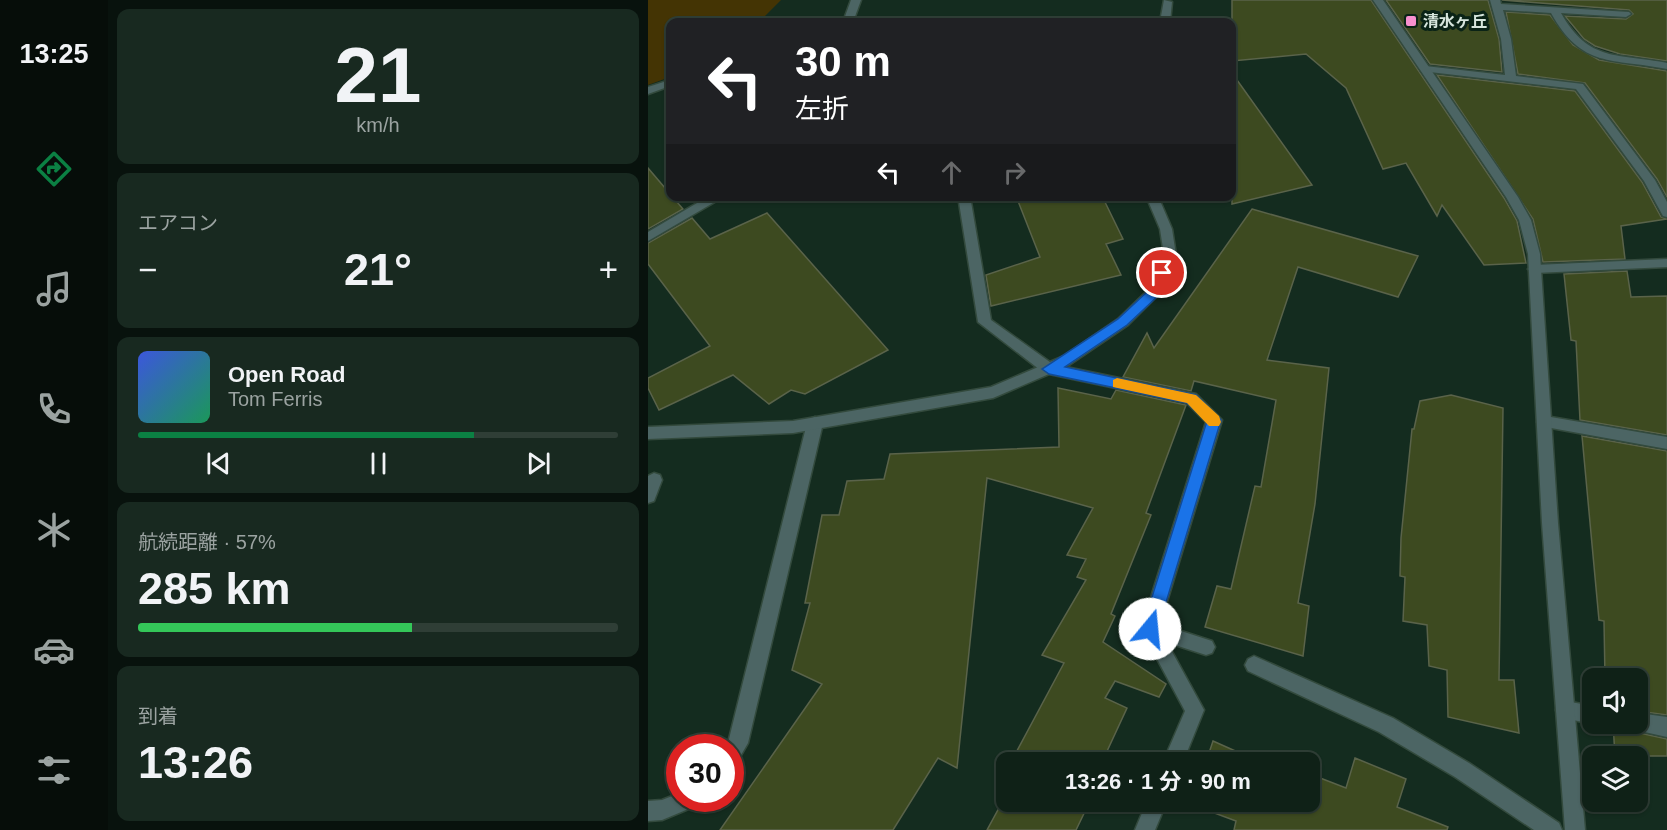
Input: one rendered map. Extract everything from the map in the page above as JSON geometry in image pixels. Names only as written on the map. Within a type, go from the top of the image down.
[{"type":"street","points":[[849,18],[856,0]]},
{"type":"street","points":[[1378,0],[1526,220],[1535,269],[1575,830]]},
{"type":"street","points":[[1166,18],[1170,1]]},
{"type":"street","points":[[1511,78],[1496,4],[1555,11],[1626,14]]},
{"type":"street","points":[[1555,11],[1563,29],[1577,46],[1604,57],[1667,66]]},
{"type":"street","points":[[1425,69],[1579,86],[1649,180],[1667,213]]},
{"type":"street","points":[[648,91],[666,84]]},
{"type":"street","points":[[648,237],[710,201]]},
{"type":"street","points":[[965,201],[985,322],[1049,369],[1191,398],[1214,420],[1150,629],[1195,710],[1177,752]]},
{"type":"street","points":[[648,433],[793,427],[993,392],[1069,360],[1123,322],[1154,292],[1170,255],[1166,229],[1154,201]]},
{"type":"street","points":[[1535,269],[1667,263]]},
{"type":"street","points":[[1545,422],[1667,443]]},
{"type":"street","points":[[740,734],[815,423]]},
{"type":"street","points":[[648,496],[654,480]]},
{"type":"street","points":[[1150,629],[1206,647]]},
{"type":"street","points":[[1254,665],[1386,725],[1462,770],[1552,830]]},
{"type":"street","points":[[1565,710],[1582,713]]},
{"type":"street","points":[[1648,724],[1667,727]]},
{"type":"street","points":[[648,811],[666,808]]},
{"type":"street","points":[[1145,830],[1152,812]]},
{"type":"shaded area","points":[[648,0],[781,0],[763,18],[666,18],[666,78],[648,85]]},
{"type":"building","points":[[1232,0],[1371,0],[1504,198],[1517,221],[1526,263],[1484,265],[1442,205],[1437,216],[1406,163],[1383,169],[1346,88],[1306,54],[1236,61],[1236,18],[1232,18]]},
{"type":"building","points":[[1386,0],[1488,0],[1499,39],[1502,72],[1430,64]]},
{"type":"building","points":[[1502,0],[1667,0],[1667,61],[1620,54],[1595,46],[1584,39],[1565,16],[1626,19],[1633,14],[1629,10]]},
{"type":"building","points":[[1506,12],[1550,15],[1573,45],[1599,60],[1667,71],[1667,197],[1657,179],[1585,83],[1518,74]]},
{"type":"building","points":[[1437,75],[1575,91],[1642,182],[1661,217],[1667,219],[1621,226],[1625,259],[1543,262],[1533,219]]},
{"type":"building","points":[[1236,79],[1312,185],[1232,204],[1232,201],[1236,201]]},
{"type":"building","points":[[648,168],[666,189],[666,201],[676,201],[683,209],[648,229]]},
{"type":"building","points":[[1018,201],[1104,201],[1123,239],[1106,244],[1121,275],[991,306],[986,275],[1040,257]]},
{"type":"building","points":[[1252,209],[1418,256],[1398,297],[1298,267],[1267,360],[1329,368],[1315,504],[1298,603],[1309,606],[1303,656],[1205,627],[1217,586],[1231,589],[1255,486],[1261,487],[1276,400],[1194,381],[1191,391],[1123,377],[1147,333],[1154,348]]},
{"type":"building","points":[[767,213],[888,350],[805,394],[791,390],[769,404],[733,375],[659,410],[648,388],[648,378],[710,346],[648,264],[648,243],[692,218],[710,239]]},
{"type":"building","points":[[1627,271],[1631,297],[1667,296],[1667,435],[1580,420],[1576,341],[1571,340],[1564,274]]},
{"type":"building","points":[[1058,388],[1111,399],[1116,390],[1186,405],[1146,513],[1151,515],[1111,614],[1115,616],[1103,642],[1166,684],[1159,697],[1115,681],[1105,698],[1127,708],[1107,752],[1016,752],[1064,663],[1042,655],[1086,580],[1077,577],[1086,559],[1067,555],[1093,508],[987,478],[957,768],[938,758],[893,830],[720,830],[733,812],[744,812],[744,796],[822,684],[792,670],[810,603],[805,603],[822,515],[839,515],[847,481],[884,479],[890,454],[1059,447]]},
{"type":"building","points":[[1451,395],[1503,408],[1499,680],[1514,680],[1519,733],[1448,717],[1447,670],[1429,666],[1427,625],[1403,621],[1405,577],[1400,576],[1401,538],[1412,429],[1414,429],[1420,401]]},
{"type":"building","points":[[1582,436],[1667,451],[1667,715],[1648,712],[1648,668],[1605,668],[1604,621],[1599,620]]},
{"type":"building","points":[[1614,734],[1644,734],[1667,739],[1667,756],[1648,756],[1648,746],[1614,746]]},
{"type":"building","points":[[1213,741],[1238,752],[1209,752]]},
{"type":"building","points":[[1355,758],[1406,779],[1397,807],[1448,827],[1447,830],[1234,830],[1236,821],[1212,812],[1320,812],[1320,778],[1346,788]]},
{"type":"building","points":[[997,812],[1085,812],[1076,830],[987,830]]},
{"type":"slow traffic","points":[[1117,383],[1191,398],[1214,422]]},
{"type":"place","name":"清水ヶ丘","points":[[1411,21]]},
{"type":"route","points":[[1150,629],[1214,420],[1191,398],[1049,369],[1069,360],[1123,322],[1154,292],[1162,273]]}]
